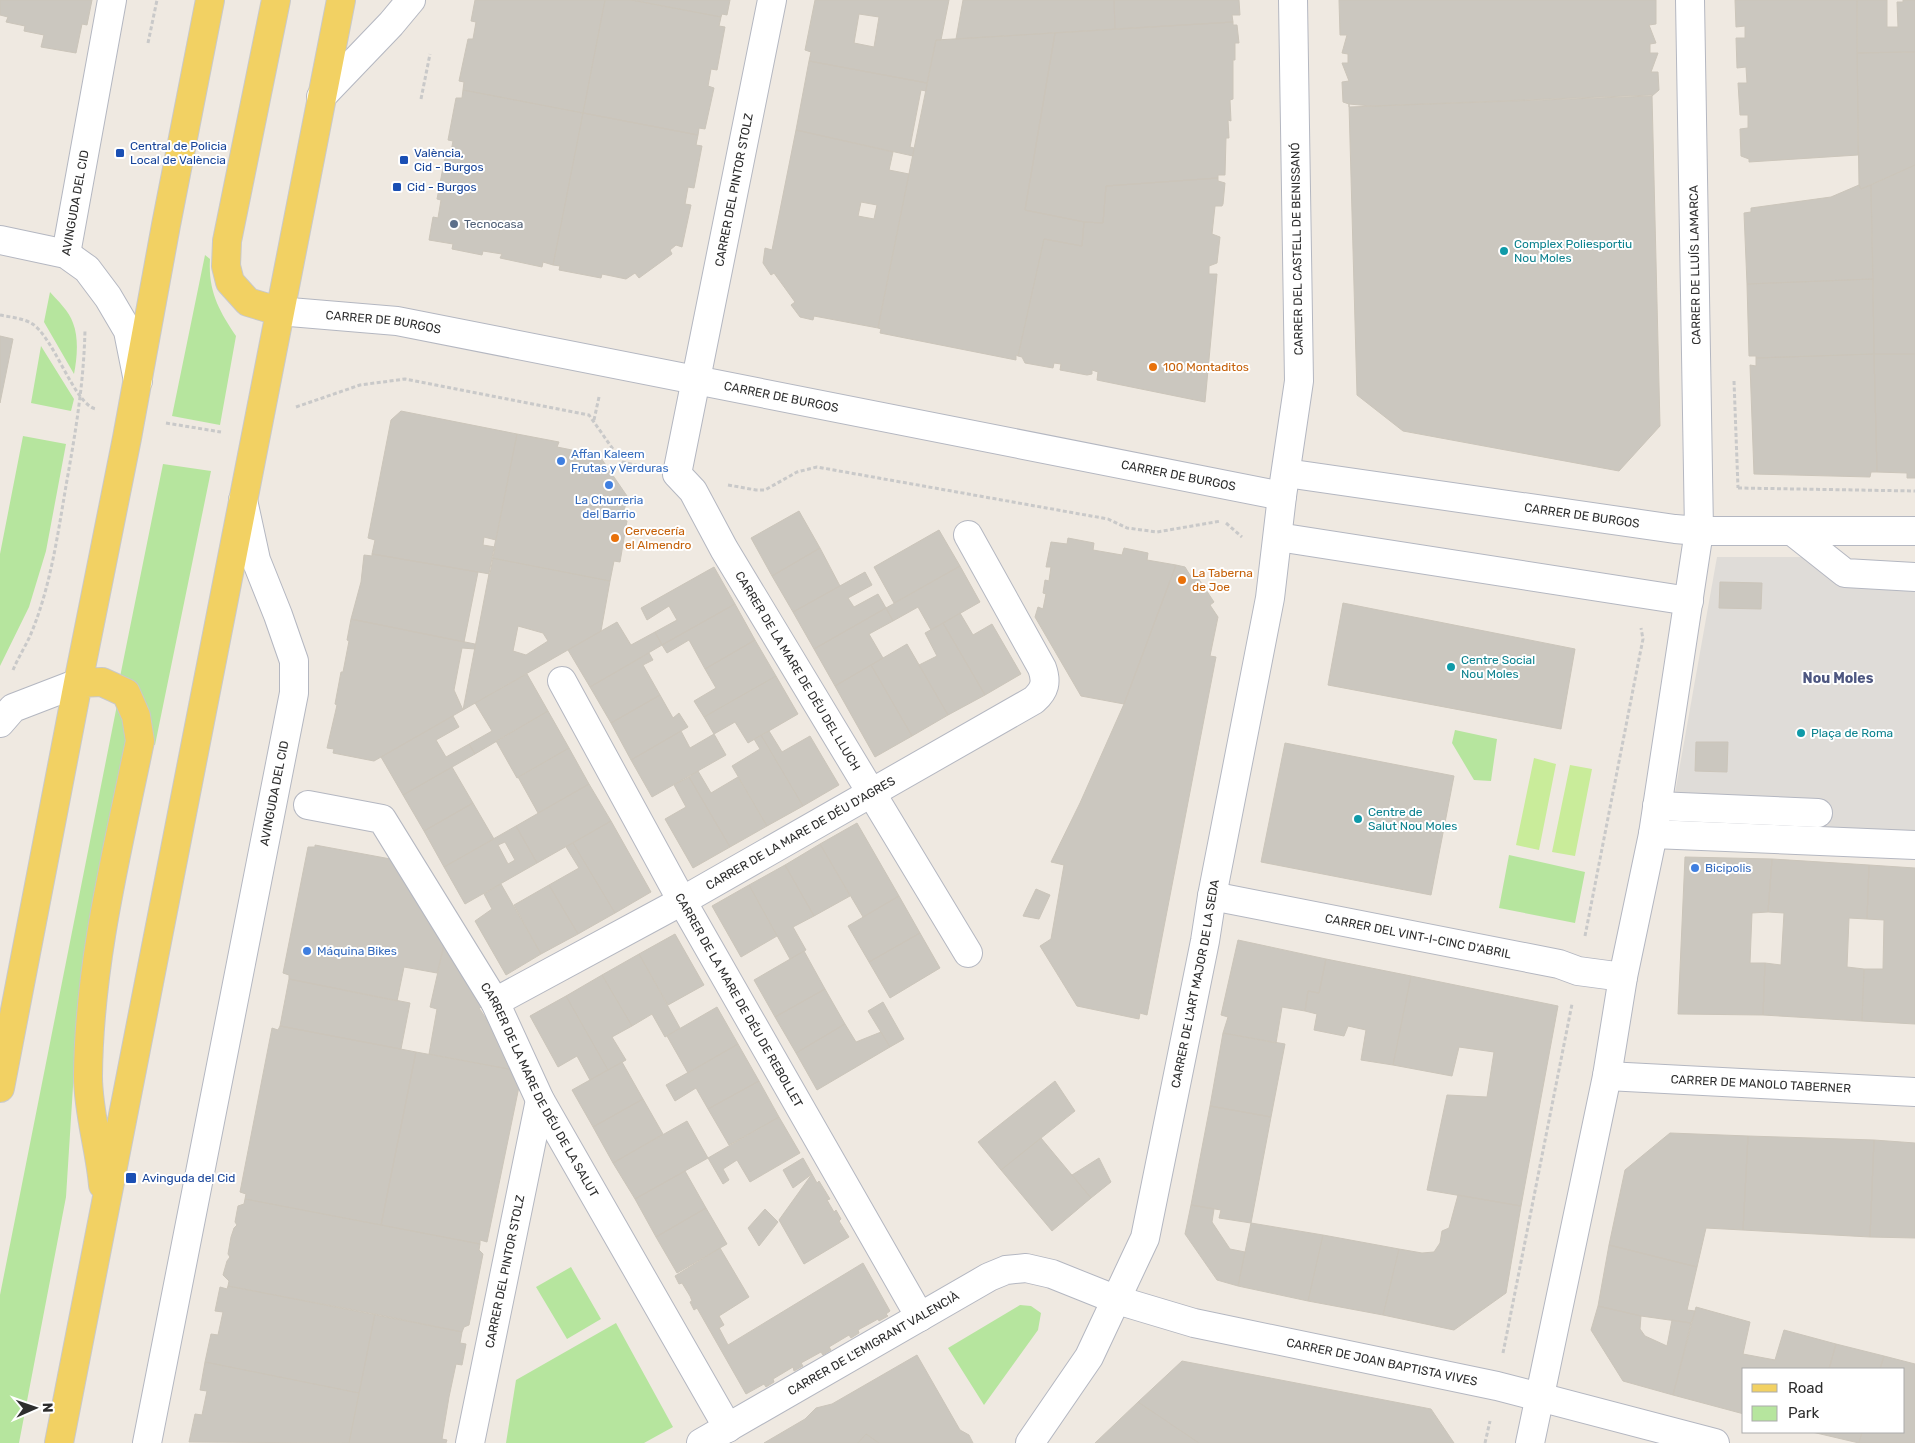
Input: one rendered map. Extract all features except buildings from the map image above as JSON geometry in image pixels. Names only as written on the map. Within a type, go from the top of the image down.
[{"type":"main road","name":"AVINGUDA DEL CID","points":[[0,1088],[138,383],[166,225],[210,0]]},
{"type":"main road","points":[[276,0],[227,241],[226,266],[230,282],[248,302],[278,311]]},
{"type":"main road","name":"AVINGUDA DEL CID","points":[[59,1443],[243,500],[278,311],[341,0]]},
{"type":"main road","points":[[78,683],[102,682],[126,693],[136,716],[140,742],[99,942],[91,1009],[88,1077],[91,1115],[103,1184],[101,1232]]},
{"type":"street","name":"AVINGUDA DEL CID","points":[[112,0],[66,254],[87,268],[108,297],[128,331],[138,383]]},
{"type":"street","points":[[321,97],[391,24],[411,0]]},
{"type":"street","name":"CARRER DEL PINTOR STOLZ","points":[[697,379],[772,0]]},
{"type":"street","name":"CARRER DEL CASTELL DE BENISSANÓ","points":[[1284,484],[1299,381],[1293,0]]},
{"type":"street","name":"CARRER DE LLUÍS LAMARCA","points":[[1690,0],[1699,531]]},
{"type":"street","points":[[0,240],[66,254]]},
{"type":"street","name":"CARRER DE BURGOS","points":[[278,311],[397,321],[697,379],[1013,444],[1284,484],[1699,531]]},
{"type":"street","points":[[677,474],[697,379]]},
{"type":"street","name":"CARRER DE LA MARE DE DÉU DEL LLUCH","points":[[677,474],[693,491],[724,549],[968,953]]},
{"type":"street","name":"CARRER DE L'ART MAJOR DE LA SEDA","points":[[1030,1443],[1089,1356],[1145,1238],[1203,951],[1270,598],[1284,484]]},
{"type":"street","name":"AVINGUDA DEL CID","points":[[147,1443],[294,694],[294,661],[256,560],[243,500]]},
{"type":"street","points":[[1530,1443],[1607,1076],[1624,977],[1653,834],[1699,531],[1915,531]]},
{"type":"street","points":[[1792,531],[1845,573],[1915,577]]},
{"type":"street","name":"CARRER DE LA MARE DE DÉU D'AGRES","points":[[495,1002],[682,901],[1042,694],[1045,685],[1042,668],[968,536]]},
{"type":"street","points":[[1278,538],[1689,601]]},
{"type":"street","name":"CARRER DE LA MARE DE DÉU DE REBOLLET","points":[[562,681],[682,901],[920,1317]]},
{"type":"street","points":[[0,723],[13,708],[78,683]]},
{"type":"street","name":"CARRER DE LA MARE DE DÉU DE LA SALUT","points":[[308,805],[382,819],[495,1002],[540,1100],[728,1428]]},
{"type":"street","points":[[1657,806],[1818,813]]},
{"type":"street","points":[[1653,834],[1915,845]]},
{"type":"street","name":"CARRER DEL VINT-I-CINC D'ABRIL","points":[[1212,896],[1559,964],[1578,971],[1624,977]]},
{"type":"street","name":"CARRER DE MANOLO TABERNER","points":[[1607,1076],[1915,1092]]},
{"type":"street","name":"CARRER DEL PINTOR STOLZ","points":[[470,1443],[540,1100]]},
{"type":"street","name":"CARRER DE L'EMIGRANT VALENCIÀ","points":[[701,1443],[989,1277],[1006,1270],[1026,1268],[1052,1274]]},
{"type":"street","name":"CARRER DE JOAN BAPTISTA VIVES","points":[[1052,1274],[1117,1300],[1194,1323],[1481,1383],[1715,1443]]},
{"type":"path","points":[[148,43],[157,0]]},
{"type":"path","points":[[421,99],[430,54]]},
{"type":"path","points":[[0,315],[31,323],[42,334],[90,408]]},
{"type":"path","points":[[9,677],[30,635],[46,590],[60,526],[81,396],[84,370],[85,326]]},
{"type":"path","points":[[360,385],[405,379],[589,415],[622,462],[756,490],[765,490],[802,470],[817,467],[832,468],[1108,519],[1127,528],[1157,532],[1220,521],[1229,524],[1245,540]]},
{"type":"path","points":[[594,421],[599,396]]},
{"type":"path","points":[[170,424],[218,433]]},
{"type":"path","points":[[1730,488],[1915,491]]},
{"type":"path","points":[[1584,940],[1643,639],[1642,630],[1638,624]]},
{"type":"path","points":[[1503,1354],[1572,1002]]},
{"type":"path","points":[[1485,1443],[1490,1416]]},
{"type":"green space","points":[[205,255],[210,259],[211,281],[216,300],[224,318],[236,336],[220,425],[172,416]]},
{"type":"green space","points":[[50,292],[69,314],[75,329],[77,348],[74,374],[44,322]]},
{"type":"green space","points":[[41,346],[74,399],[71,411],[31,403]]},
{"type":"green space","points":[[23,436],[66,444],[46,551],[29,607],[0,666],[0,554]]},
{"type":"green space","points":[[163,464],[211,471],[155,745],[149,743],[120,677]]},
{"type":"green space","points":[[117,705],[128,732],[126,752],[112,808],[78,1008],[66,1197],[19,1443],[0,1443],[0,1295]]},
{"type":"green space","points":[[1455,730],[1497,739],[1491,781],[1474,780],[1452,743]]},
{"type":"green space","points":[[1534,758],[1556,764],[1539,850],[1516,845]]},
{"type":"green space","points":[[1570,765],[1592,769],[1575,856],[1552,852]]},
{"type":"green space","points":[[1509,855],[1585,872],[1575,923],[1499,908]]},
{"type":"green space","points":[[571,1267],[601,1319],[567,1339],[536,1287]]},
{"type":"green space","points":[[1020,1305],[1031,1306],[1041,1313],[1038,1330],[984,1405],[948,1348]]},
{"type":"green space","points":[[616,1323],[673,1427],[644,1443],[506,1443],[516,1380]]},
{"type":"shaded area","name":"Plaça de Roma","points":[[1717,557],[1803,557],[1915,586],[1915,832],[1824,831],[1824,803],[1675,793]]},
{"type":"place","name":"Central de Policia Local de València","points":[[120,153]]},
{"type":"place","name":"València, Cid - Burgos","points":[[404,160]]},
{"type":"place","name":"Cid - Burgos","points":[[397,187]]},
{"type":"place","name":"Tecnocasa","points":[[454,224]]},
{"type":"place","name":"Complex Poliesportiu Nou Moles","points":[[1504,251]]},
{"type":"place","name":"100 Montaditos","points":[[1153,367]]},
{"type":"place","name":"Affan Kaleem Frutas y Verduras","points":[[561,461]]},
{"type":"place","name":"La Churreria del Barrio","points":[[609,485]]},
{"type":"place","name":"Cervecería el Almendro","points":[[615,538]]},
{"type":"place","name":"La Taberna de Joe","points":[[1182,580]]},
{"type":"place","name":"Centre Social Nou Moles","points":[[1451,667]]},
{"type":"place","name":"Plaça de Roma","points":[[1801,733]]},
{"type":"place","name":"Centre de Salut Nou Moles","points":[[1358,819]]},
{"type":"place","name":"Bicipolis","points":[[1695,868]]},
{"type":"place","name":"Máquina Bikes","points":[[307,951]]},
{"type":"place","name":"Avinguda del Cid","points":[[131,1178]]},
{"type":"district","name":"Nou Moles","points":[[1838,678]]}]
